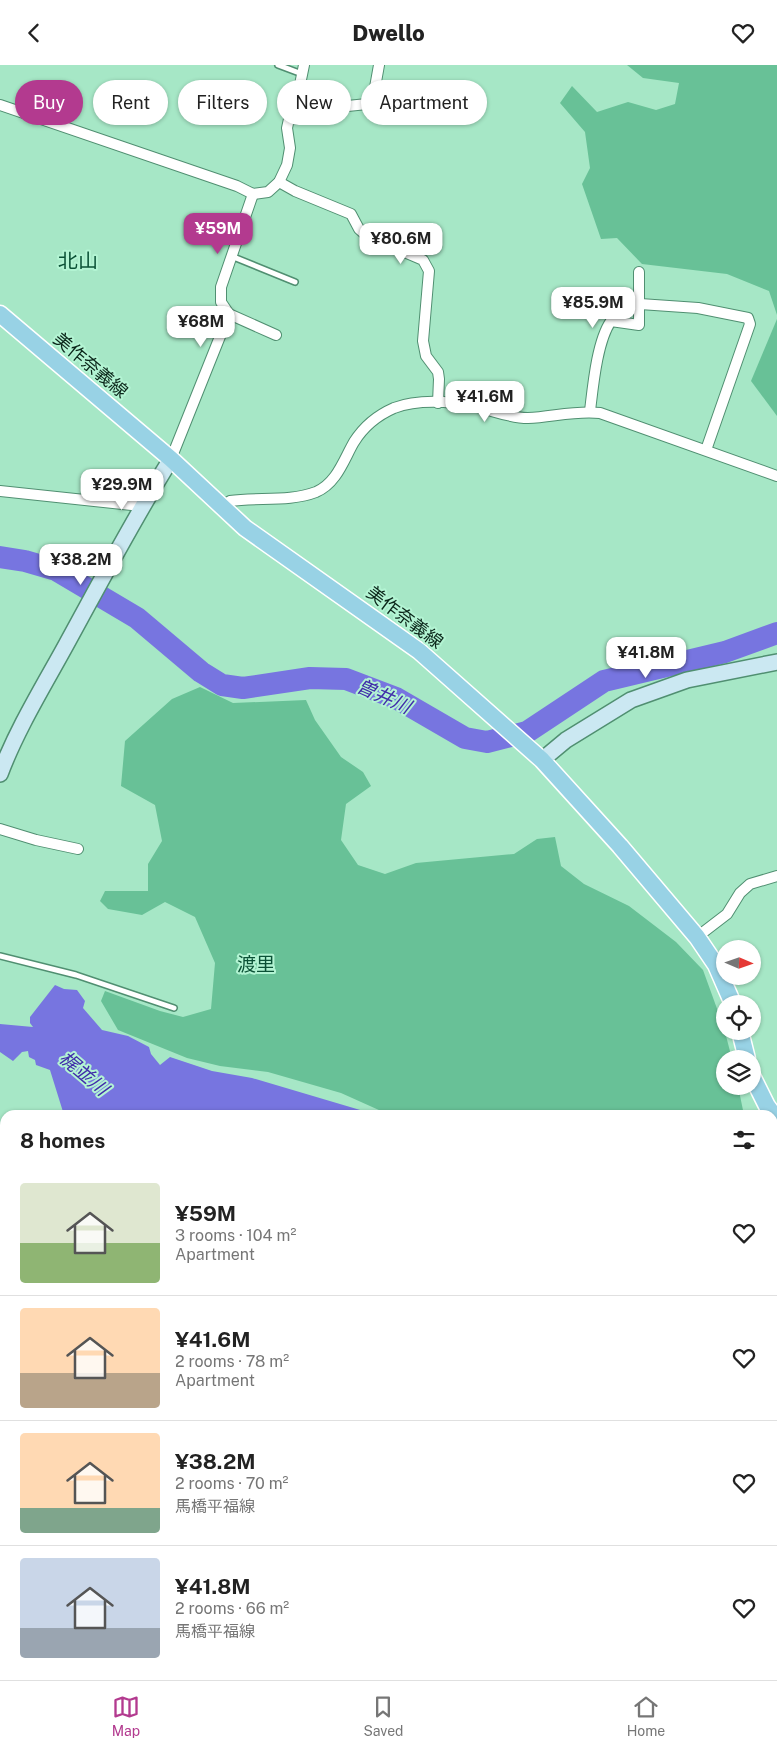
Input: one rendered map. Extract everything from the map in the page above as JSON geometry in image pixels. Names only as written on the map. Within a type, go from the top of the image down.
[{"type":"main road","name":"美作奈義線","points":[[0,314],[170,459],[245,528],[419,651],[526,744],[542,759],[620,846],[697,937],[716,965],[729,995]]},
{"type":"main road","points":[[0,774],[8,752],[141,507],[170,459]]},
{"type":"main road","points":[[542,759],[566,740],[631,700],[687,680],[777,662]]},
{"type":"main road","points":[[761,1094],[770,1110]]},
{"type":"street","points":[[351,106],[367,104],[374,93],[379,65]]},
{"type":"street","points":[[0,105],[228,183],[253,194],[268,191],[279,182],[287,165],[290,148],[288,125]]},
{"type":"street","points":[[279,182],[295,191],[351,214],[359,229],[367,237],[423,260],[429,271],[423,341],[426,355],[438,372],[438,403]]},
{"type":"street","points":[[253,194],[220,287],[222,302],[228,314],[276,335]]},
{"type":"street","points":[[590,411],[593,380],[606,328],[611,321],[640,325],[639,273]]},
{"type":"street","points":[[640,304],[698,308],[748,318],[750,324],[706,450]]},
{"type":"street","points":[[170,459],[228,314]]},
{"type":"street","points":[[221,505],[237,499],[300,497],[318,491],[329,484],[338,473],[355,440],[370,422],[395,408],[417,402],[472,406],[508,416],[528,418],[590,411],[625,420],[777,475]]},
{"type":"street","points":[[0,491],[141,507]]},
{"type":"street","points":[[0,829],[36,840],[78,849]]},
{"type":"street","points":[[697,937],[727,913],[740,893],[750,884],[777,876]]},
{"type":"lane","points":[[278,65],[303,70]]},
{"type":"lane","points":[[231,256],[295,282]]},
{"type":"lane","points":[[0,955],[76,975],[174,1008]]},
{"type":"green space","points":[[627,65],[777,65],[777,315],[769,291],[727,274],[642,264],[617,238],[601,239],[582,184],[590,168],[585,132],[560,103],[572,86],[597,112],[628,102],[656,110],[675,104],[679,83],[643,78]]},
{"type":"green space","points":[[777,319],[777,416],[751,381]]},
{"type":"green space","points":[[200,687],[233,703],[306,700],[315,720],[341,757],[363,772],[371,786],[346,804],[341,840],[358,865],[385,874],[416,863],[514,854],[537,839],[555,837],[561,866],[584,884],[629,906],[676,942],[703,970],[716,1006],[716,1040],[727,1040],[730,1050],[716,1050],[716,1095],[740,1095],[743,1110],[379,1110],[341,1093],[268,1072],[220,1066],[187,1058],[118,1030],[101,1001],[105,991],[160,1011],[183,1017],[211,1009],[215,963],[195,917],[165,902],[142,915],[108,909],[100,901],[105,891],[148,891],[148,864],[162,841],[155,805],[121,786],[125,741],[172,699]]},
{"type":"water","name":"梶並川","points":[[55,985],[64,989],[77,990],[85,1001],[83,1008],[102,1030],[128,1036],[149,1047],[151,1054],[160,1065],[170,1057],[212,1071],[252,1078],[360,1110],[62,1110],[50,1070],[36,1065],[35,1060],[29,1057],[28,1051],[22,1052],[13,1061],[0,1052],[0,1024],[33,1027],[30,1023],[30,1017]]},
{"type":"waterway","name":"曽井川","points":[[0,557],[25,561],[56,570],[137,618],[201,672],[222,685],[243,688],[310,678],[346,679],[396,698],[465,738],[487,742],[527,732],[604,681],[725,652],[777,633]]},
{"type":"district","name":"北山","points":[[78,261]]},
{"type":"district","name":"渡里","points":[[256,964]]}]
